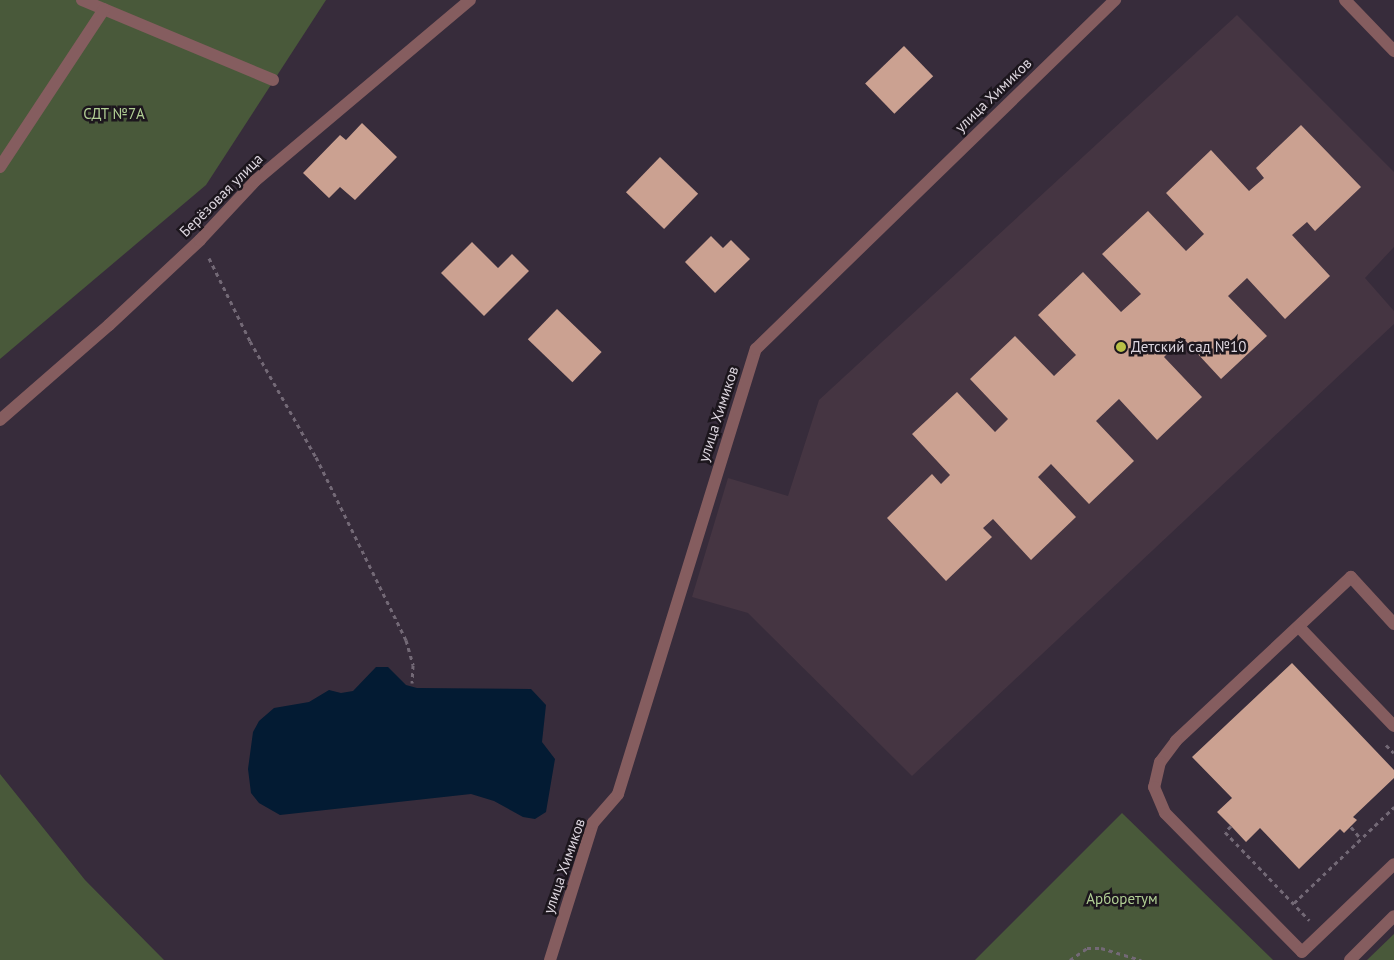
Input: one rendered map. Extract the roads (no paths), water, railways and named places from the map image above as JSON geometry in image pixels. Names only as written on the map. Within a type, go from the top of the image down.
[{"type":"street","points":[[82,0],[273,80]]},
{"type":"street","name":"Берёзовая улица","points":[[0,420],[39,389],[200,240],[255,180],[470,0]]},
{"type":"street","name":"улица Химиков","points":[[550,960],[592,824],[618,794],[756,349],[1115,0]]},
{"type":"street","points":[[1345,0],[1394,51]]},
{"type":"street","points":[[0,166],[104,9]]},
{"type":"street","points":[[1394,624],[1350,578],[1176,741],[1160,762],[1154,787],[1165,813],[1306,956],[1322,933],[1394,864]]},
{"type":"street","points":[[1299,627],[1394,726]]},
{"type":"street","points":[[1350,960],[1394,916]]},
{"type":"water","points":[[376,667],[388,667],[406,685],[417,688],[531,689],[546,705],[542,742],[555,759],[546,812],[535,819],[523,817],[494,801],[471,794],[280,815],[259,803],[251,793],[248,769],[253,732],[259,721],[274,708],[309,702],[329,690],[341,693],[353,691]]},
{"type":"place","name":"Детский сад №10","points":[[1121,347]]},
{"type":"park label","name":"СДТ №7А","points":[[114,114]]},
{"type":"park label","name":"Арборетум","points":[[1122,899]]}]
